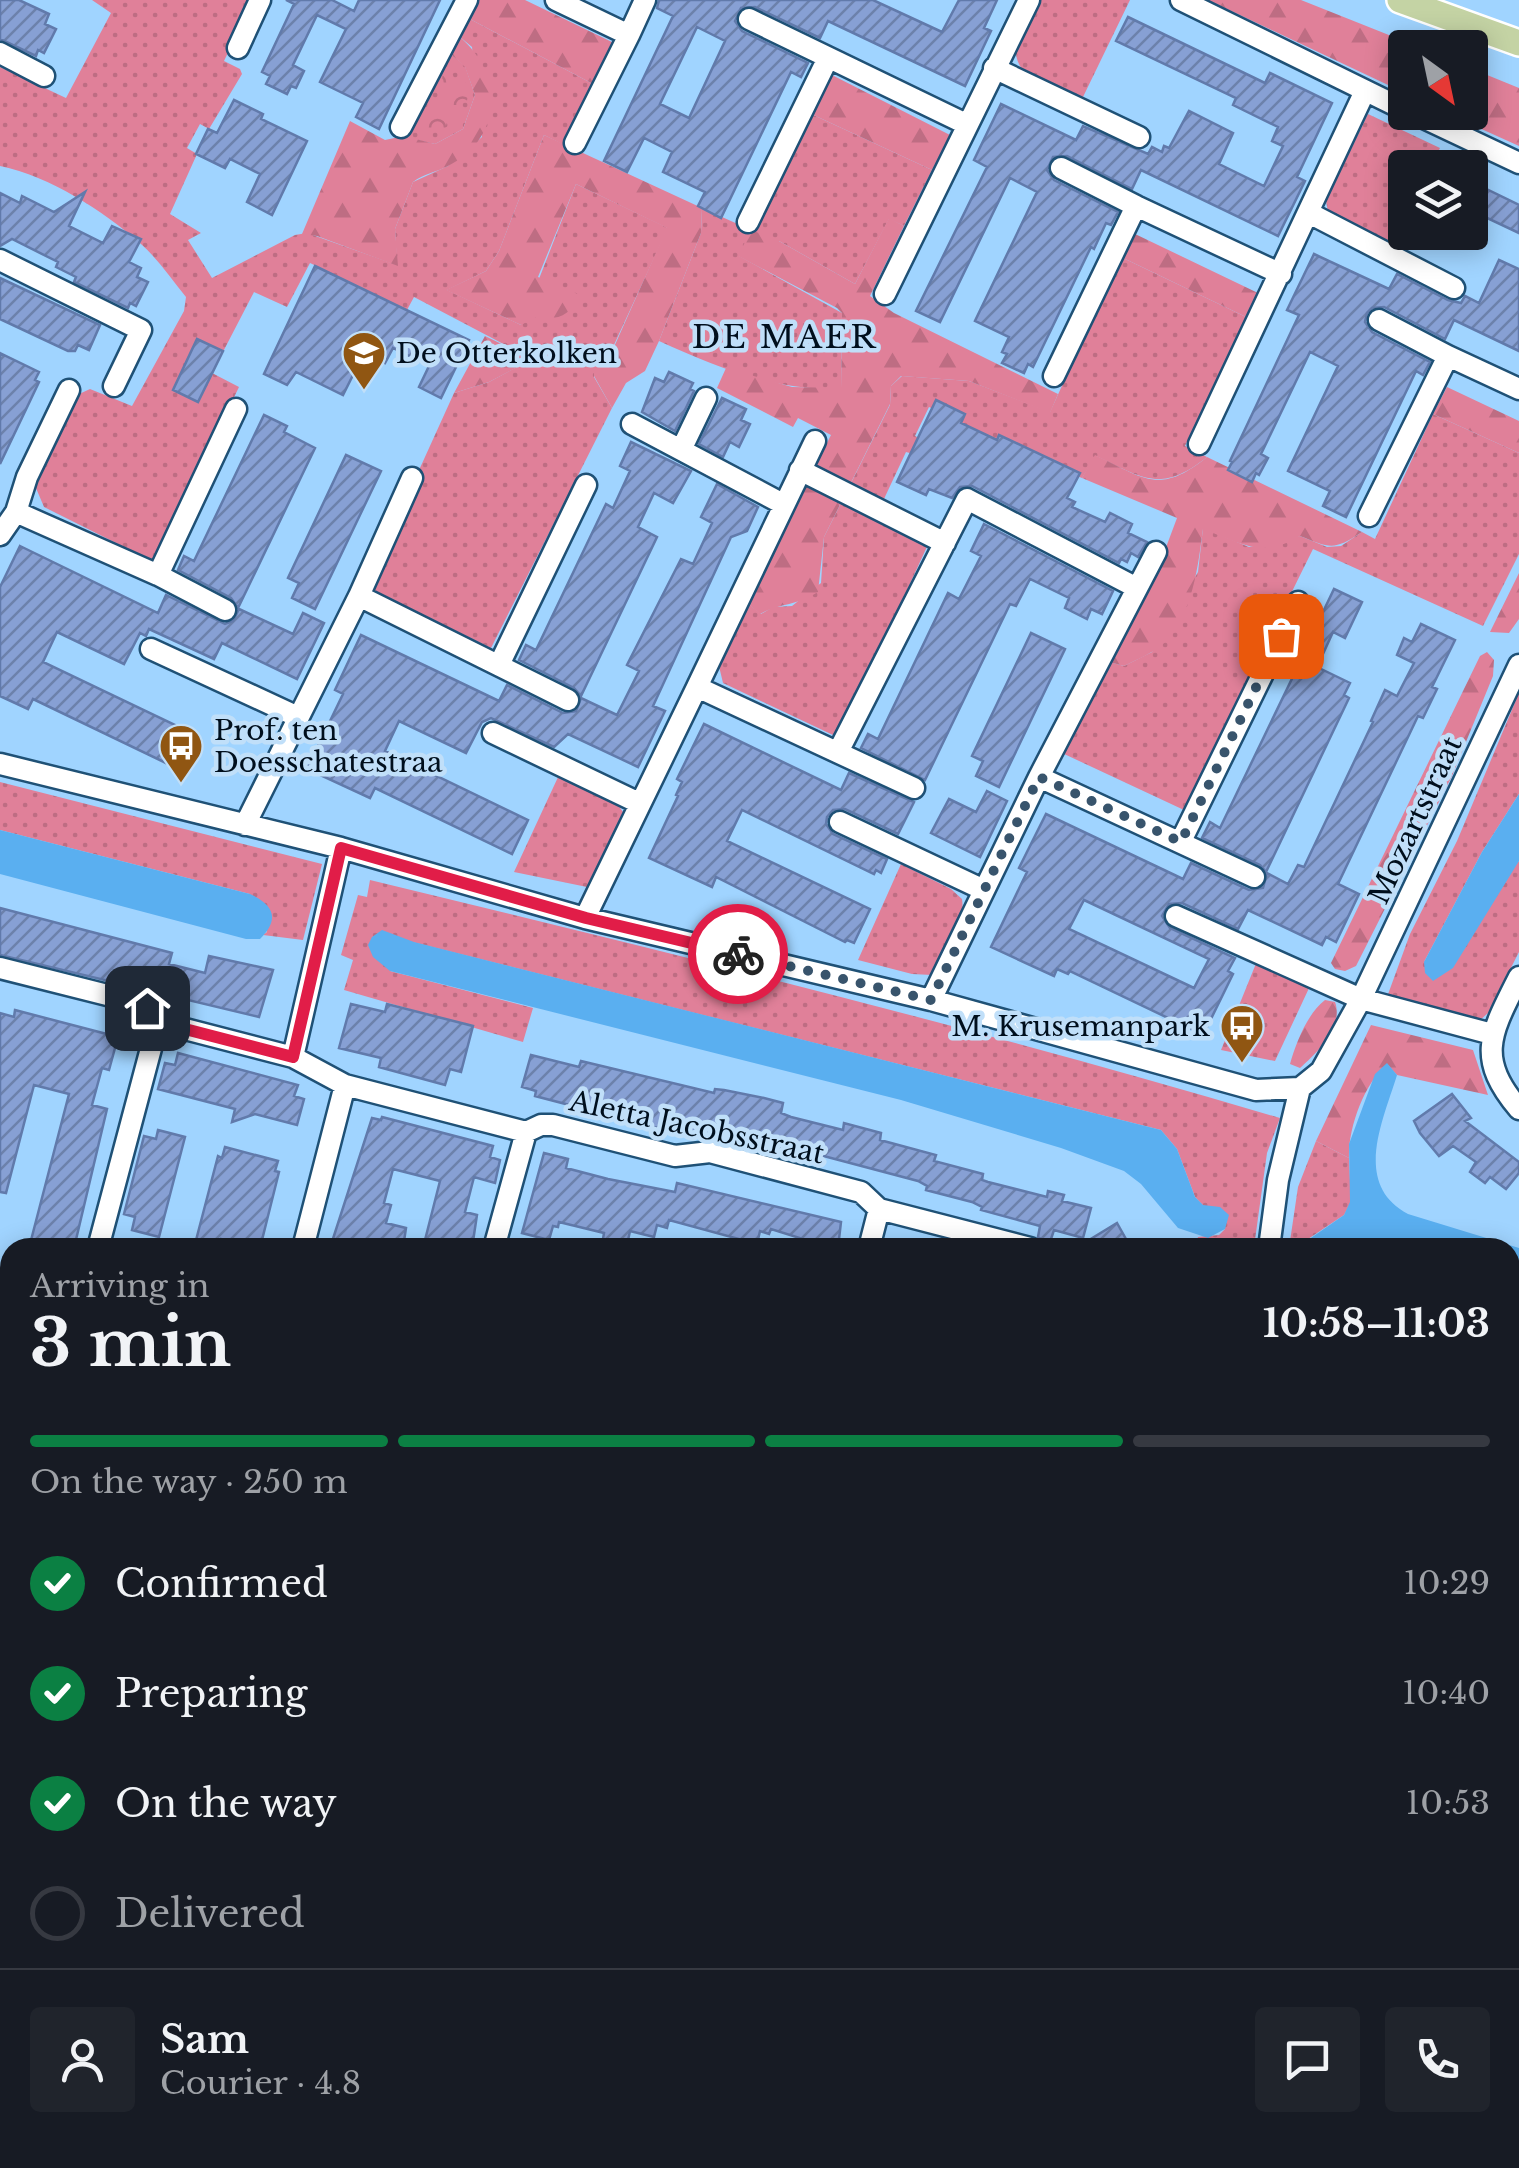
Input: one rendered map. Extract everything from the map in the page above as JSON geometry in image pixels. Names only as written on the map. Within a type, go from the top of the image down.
[{"type":"main road","points":[[1400,0],[1519,43]]},
{"type":"street","points":[[238,48],[260,0]]},
{"type":"street","points":[[401,127],[467,0]]},
{"type":"street","points":[[556,0],[629,35]]},
{"type":"street","points":[[575,143],[646,0]]},
{"type":"street","points":[[885,294],[1030,0]]},
{"type":"street","points":[[1181,0],[1388,102]]},
{"type":"street","points":[[749,19],[966,124]]},
{"type":"street","points":[[0,54],[44,76]]},
{"type":"street","points":[[748,222],[828,58]]},
{"type":"street","points":[[994,68],[1139,137]]},
{"type":"street","points":[[1200,444],[1365,91]]},
{"type":"street","points":[[1449,130],[1519,163]]},
{"type":"street","points":[[1062,168],[1281,274]]},
{"type":"street","points":[[1054,376],[1136,206]]},
{"type":"street","points":[[1309,214],[1454,288]]},
{"type":"street","points":[[0,260],[141,330],[114,386]]},
{"type":"street","points":[[1379,320],[1519,389]]},
{"type":"street","points":[[1369,516],[1448,356]]},
{"type":"street","points":[[0,536],[16,512],[27,477],[69,390]]},
{"type":"street","points":[[682,448],[706,398]]},
{"type":"street","points":[[158,575],[236,409]]},
{"type":"street","points":[[632,424],[782,504]]},
{"type":"street","points":[[586,918],[815,441]]},
{"type":"street","points":[[800,470],[945,543]]},
{"type":"street","points":[[245,825],[412,478]]},
{"type":"street","points":[[499,665],[586,485]]},
{"type":"street","points":[[838,752],[966,499],[1137,588]]},
{"type":"street","points":[[16,512],[158,575],[225,610]]},
{"type":"street","points":[[931,1000],[1039,777],[1156,552]]},
{"type":"street","points":[[358,596],[568,700]]},
{"type":"street","points":[[1181,842],[1298,602]]},
{"type":"street","points":[[151,649],[296,716]]},
{"type":"street","name":"Mozartstraat","points":[[1300,1088],[1320,1072],[1361,999],[1519,665]]},
{"type":"street","points":[[697,687],[914,788]]},
{"type":"street","points":[[493,733],[640,804]]},
{"type":"street","points":[[0,764],[341,848],[586,918],[931,1000],[1256,1090],[1300,1088],[1278,1180],[1270,1238]]},
{"type":"street","points":[[1039,777],[1254,878]]},
{"type":"street","points":[[840,822],[984,890]]},
{"type":"street","points":[[293,1057],[341,848]]},
{"type":"street","points":[[1176,916],[1361,999],[1492,1034]]},
{"type":"street","name":"Aletta Jacobsstraat","points":[[0,968],[139,1003],[158,1022],[293,1057],[345,1086],[526,1132],[541,1125],[553,1125],[675,1156],[710,1152],[861,1192],[880,1209],[992,1238]]},
{"type":"street","points":[[1519,977],[1492,1034],[1492,1070],[1519,1109]]},
{"type":"street","points":[[101,1238],[158,1022]]},
{"type":"street","points":[[306,1238],[345,1086]]},
{"type":"street","points":[[497,1238],[526,1132]]},
{"type":"street","points":[[872,1238],[880,1209]]},
{"type":"green space","points":[[92,0],[253,0],[224,61],[242,74],[209,129],[200,124],[187,148],[197,154],[170,214],[201,233],[188,240],[212,278],[295,235],[307,233],[397,265],[395,229],[413,182],[448,166],[482,137],[472,47],[460,37],[468,18],[593,84],[564,145],[544,135],[499,251],[486,271],[447,290],[521,325],[576,184],[668,228],[613,347],[594,367],[594,377],[612,408],[491,648],[366,587],[454,393],[489,382],[532,359],[414,297],[407,310],[310,263],[287,307],[254,292],[212,373],[239,387],[154,562],[44,507],[33,481],[77,395],[90,389],[132,406],[184,311],[186,297],[147,250],[110,219],[57,187],[0,166],[0,67],[66,98],[111,13]]},
{"type":"green space","points":[[478,0],[525,0],[614,43],[593,84],[468,18]]},
{"type":"green space","points":[[1040,0],[1130,0],[1083,97],[1022,69],[1017,60],[1020,34]]},
{"type":"green space","points":[[1208,0],[1301,0],[1388,35],[1388,85]]},
{"type":"green space","points":[[460,37],[474,52],[490,87],[488,123],[466,154],[413,182],[395,229],[398,266],[302,234],[350,121],[385,140],[404,136],[435,144],[463,129],[475,95],[465,67],[451,54]]},
{"type":"green space","points":[[451,54],[465,66],[475,95],[463,129],[435,144],[408,138]]},
{"type":"green space","points":[[443,74],[469,83],[467,101],[460,102],[458,120],[448,119],[444,132],[417,129],[418,121],[438,97]]},
{"type":"green space","points":[[830,74],[950,135],[932,170],[807,112]]},
{"type":"green space","points":[[1488,75],[1519,88],[1519,146],[1484,130],[1488,130]]},
{"type":"green space","points":[[807,112],[932,170],[904,226],[889,219],[855,284],[779,241],[739,256],[842,313],[841,388],[771,382],[659,341],[701,233],[702,208],[751,230]]},
{"type":"green space","points":[[1368,114],[1388,123],[1388,130],[1402,130],[1440,148],[1388,150],[1388,246],[1328,212],[1326,201]]},
{"type":"green space","points":[[544,135],[702,208],[701,233],[659,341],[645,371],[626,383],[612,408],[594,376],[594,367],[614,347],[667,228],[576,184],[538,277],[580,295],[572,308],[557,318],[536,317],[521,325],[446,290],[486,271],[499,251]]},
{"type":"green space","points":[[889,218],[904,226],[870,296],[894,313],[1058,394],[1050,413],[969,381],[901,376],[891,386],[890,404],[824,537],[818,592],[760,614],[746,602],[831,435],[798,418],[793,427],[717,388],[726,368],[792,387],[841,388],[842,313],[738,256],[751,230],[779,241],[855,284]]},
{"type":"green space","points":[[1133,233],[1258,293],[1246,317],[1121,257]]},
{"type":"green space","points":[[1121,257],[1246,317],[1185,446],[1207,457],[1177,476],[1152,479],[1096,456],[1082,478],[929,407],[915,436],[927,442],[920,456],[906,452],[876,516],[903,528],[909,514],[936,527],[847,721],[833,735],[723,683],[718,662],[746,602],[761,614],[773,607],[792,606],[821,583],[824,537],[890,405],[891,386],[902,376],[969,381],[1050,412]]},
{"type":"green space","points":[[485,336],[533,359],[489,382],[454,393]]},
{"type":"green space","points":[[1447,387],[1519,421],[1519,453],[1433,414]]},
{"type":"green space","points":[[1433,414],[1519,453],[1519,554],[1483,626],[1313,549],[1184,810],[1062,753],[1106,661],[1124,666],[1152,652],[1198,572],[1203,528],[1249,547],[1300,536],[1327,547],[1341,546],[1362,532],[1375,539]]},
{"type":"green space","points":[[1095,455],[1139,476],[1163,480],[1207,457],[1362,532],[1338,545],[1300,536],[1262,548],[1203,529],[1193,588],[1174,630],[1156,649],[1124,666],[1106,661],[1156,574],[1177,518],[1082,478]]},
{"type":"green space","points":[[1519,573],[1519,619],[1509,633],[1490,632]]},
{"type":"green space","points":[[1487,652],[1494,660],[1493,676],[1452,776],[1356,966],[1345,971],[1335,969],[1331,963],[1480,656]]},
{"type":"green space","points":[[1519,693],[1519,794],[1482,852],[1424,962],[1519,861],[1519,952],[1488,1013],[1479,1021],[1387,997],[1410,934],[1457,841]]},
{"type":"green space","points":[[559,775],[618,805],[623,812],[587,887],[514,872]]},
{"type":"green space","points":[[0,782],[322,864],[303,940],[263,935],[267,932],[250,894],[0,830]]},
{"type":"green space","points":[[901,864],[951,889],[962,899],[958,928],[932,975],[858,960]]},
{"type":"green space","points":[[370,880],[941,1023],[1280,1118],[1267,1153],[1255,1238],[1198,1238],[1219,1235],[1225,1229],[1195,1197],[1177,1149],[1161,1130],[408,941],[390,971],[533,1008],[523,1042],[344,990],[353,960],[341,955],[358,895],[367,897]]},
{"type":"green space","points":[[1257,961],[1310,986],[1275,1061],[1221,1050]]},
{"type":"green space","points":[[1325,1000],[1335,1002],[1336,1021],[1332,1030],[1300,1068],[1290,1064],[1308,1021]]},
{"type":"green space","points":[[1371,1025],[1473,1050],[1488,1095],[1397,1075],[1387,1064],[1371,1083],[1359,1107],[1349,1158],[1316,1141]]},
{"type":"green space","points":[[1316,1141],[1349,1158],[1351,1202],[1344,1215],[1310,1238],[1290,1238],[1298,1187]]},
{"type":"water","points":[[1519,794],[1519,861],[1453,968],[1433,981],[1425,973],[1424,962],[1482,852]]},
{"type":"water","points":[[0,830],[250,894],[269,908],[270,925],[260,939],[246,939],[0,874]]},
{"type":"water","points":[[382,930],[414,942],[1161,1130],[1177,1149],[1195,1197],[1203,1205],[1220,1207],[1229,1215],[1225,1229],[1208,1238],[1178,1228],[1141,1184],[1124,1171],[1061,1148],[901,1100],[390,971],[373,957],[368,945]]},
{"type":"water","points":[[1387,1063],[1397,1075],[1376,1150],[1381,1186],[1391,1201],[1408,1214],[1486,1238],[1311,1238],[1344,1215],[1350,1202],[1349,1144],[1375,1074]]},
{"type":"building","points":[[0,0],[19,0],[49,14],[45,24],[56,29],[44,53],[38,50],[36,56],[0,39]]},
{"type":"building","points":[[286,0],[332,0],[354,11],[359,0],[440,0],[379,129],[356,117],[363,103],[320,82],[346,29],[317,15],[293,65],[304,71],[296,88],[291,86],[287,94],[266,84],[270,76],[262,72],[294,4]]},
{"type":"building","points":[[659,0],[873,0],[942,32],[959,0],[997,0],[984,28],[991,31],[965,86],[828,21],[820,38],[755,7],[741,8],[735,21],[742,31],[808,63],[801,77],[791,72],[721,218],[698,206],[705,192],[663,172],[672,152],[644,138],[627,172],[604,161],[673,16],[657,8]],"holes":[[[697,27],[725,41],[689,118],[660,104]]]},
{"type":"building","points":[[1128,17],[1265,83],[1270,73],[1332,103],[1297,177],[1305,181],[1278,236],[1141,170],[1132,189],[1067,156],[1053,157],[1047,170],[1054,180],[1118,212],[1111,225],[1106,223],[1094,249],[1091,247],[1033,367],[1028,364],[1024,373],[1002,363],[1009,337],[975,321],[1037,192],[1010,178],[940,322],[916,311],[987,167],[974,160],[1001,104],[1076,140],[1083,126],[1148,154],[1152,147],[1162,152],[1164,146],[1169,148],[1189,111],[1233,133],[1219,164],[1264,186],[1283,146],[1272,141],[1278,127],[1233,105],[1236,98],[1116,41]]},
{"type":"building","points":[[234,100],[263,114],[261,119],[307,141],[272,215],[247,202],[260,174],[230,159],[225,168],[196,154],[208,129],[217,133]]},
{"type":"building","points":[[1488,190],[1519,205],[1519,233],[1488,218]]},
{"type":"building","points":[[85,192],[69,226],[103,243],[112,226],[141,239],[129,262],[141,268],[137,277],[148,282],[136,306],[130,303],[128,308],[74,282],[76,277],[56,267],[58,262],[12,239],[0,246],[0,193],[20,203],[22,196],[54,212]]},
{"type":"building","points":[[1314,254],[1389,289],[1397,274],[1461,303],[1465,296],[1479,303],[1499,260],[1519,269],[1519,351],[1454,320],[1445,339],[1384,307],[1372,308],[1367,313],[1365,322],[1372,332],[1430,362],[1423,375],[1416,371],[1346,517],[1323,506],[1330,491],[1288,471],[1338,366],[1310,352],[1261,454],[1268,458],[1259,475],[1256,473],[1252,482],[1228,470],[1299,315],[1287,310]]},
{"type":"building","points":[[315,266],[469,340],[441,398],[419,387],[429,366],[393,348],[385,363],[364,353],[343,395],[296,372],[287,385],[264,374]]},
{"type":"building","points":[[0,278],[100,325],[89,350],[78,345],[75,351],[68,351],[0,319]]},
{"type":"building","points":[[197,339],[223,351],[198,402],[173,390]]},
{"type":"building","points":[[0,353],[39,372],[35,380],[39,382],[0,464]]},
{"type":"building","points":[[669,372],[693,383],[690,389],[694,391],[675,431],[642,412],[655,378],[664,382]]},
{"type":"building","points":[[722,398],[746,409],[741,420],[750,424],[739,447],[730,442],[723,457],[699,444]]},
{"type":"building","points":[[936,400],[965,414],[961,423],[997,440],[999,435],[1080,473],[1067,498],[1075,502],[1072,507],[1105,522],[1110,513],[1132,524],[1128,533],[1147,542],[1138,557],[1131,553],[1127,562],[1121,559],[1119,563],[972,486],[960,487],[952,498],[929,489],[926,495],[897,482]]},
{"type":"building","points":[[264,415],[287,426],[284,432],[315,448],[238,608],[231,598],[178,570],[184,556],[194,561]]},
{"type":"building","points":[[631,442],[691,471],[673,503],[654,493],[638,527],[657,537],[581,696],[574,688],[519,660],[526,645],[536,650],[606,504],[613,508],[630,471],[620,466]]},
{"type":"building","points":[[346,455],[381,471],[315,609],[292,598],[299,583],[288,578]]},
{"type":"building","points":[[717,484],[758,507],[747,531],[731,537],[653,706],[665,711],[638,767],[568,734],[554,747],[491,718],[482,722],[466,753],[399,721],[385,751],[528,820],[512,854],[375,788],[370,798],[307,769],[343,694],[335,690],[361,635],[499,701],[507,685],[563,713],[576,711],[581,698],[617,715],[639,671],[627,665],[681,559],[693,564],[712,523],[701,517]]},
{"type":"building","points":[[984,524],[1113,591],[1102,614],[1091,609],[1087,619],[1065,608],[1069,598],[1030,579],[1016,606],[1010,604],[925,780],[861,748],[868,734],[878,739],[948,593],[959,599],[981,556],[971,551]]},
{"type":"building","points":[[20,546],[158,613],[166,595],[225,624],[233,621],[239,609],[293,634],[303,613],[324,623],[297,679],[222,643],[214,659],[149,629],[146,636],[140,633],[124,664],[57,632],[43,662],[194,734],[181,760],[174,757],[170,765],[33,699],[28,709],[0,696],[0,587]]},
{"type":"building","points":[[1334,589],[1362,602],[1345,638],[1333,632],[1317,667],[1350,683],[1344,695],[1349,698],[1266,872],[1260,865],[1202,838],[1210,822],[1220,828],[1300,662],[1294,659],[1308,631],[1313,633]]},
{"type":"building","points":[[1421,624],[1455,640],[1432,687],[1437,689],[1423,718],[1418,716],[1338,884],[1359,894],[1336,942],[1326,937],[1322,945],[1248,910],[1238,929],[1182,903],[1169,904],[1162,916],[1170,928],[1235,958],[1228,971],[1233,974],[1207,1027],[1200,1024],[1197,1029],[1070,971],[1068,974],[1057,969],[1054,976],[991,947],[1027,872],[1019,868],[1046,814],[1183,879],[1191,863],[1249,890],[1263,888],[1267,873],[1288,884],[1298,865],[1304,867],[1385,690],[1397,696],[1414,663],[1397,655],[1404,638],[1412,642]],"holes":[[[1084,900],[1209,959],[1194,988],[1069,929]]]},
{"type":"building","points":[[1031,633],[1065,649],[999,787],[976,776],[983,761],[972,756]]},
{"type":"building","points":[[704,724],[841,790],[849,773],[914,802],[898,834],[845,809],[833,810],[827,817],[826,824],[833,834],[887,859],[881,873],[876,870],[874,874],[742,810],[727,841],[870,909],[854,943],[716,877],[712,887],[649,858],[678,796],[682,782],[677,779]]},
{"type":"building","points":[[987,791],[1007,801],[980,857],[931,833],[949,799],[976,812]]},
{"type":"building","points":[[0,908],[172,953],[169,964],[205,973],[209,956],[273,970],[259,1017],[0,955]]},
{"type":"building","points":[[351,1004],[385,1012],[387,1004],[473,1026],[461,1072],[450,1069],[445,1085],[379,1067],[381,1058],[339,1048]]},
{"type":"building","points":[[15,1010],[118,1037],[109,1070],[102,1068],[92,1105],[107,1109],[76,1238],[32,1238],[69,1094],[34,1085],[6,1193],[0,1192],[0,1013],[14,1017]]},
{"type":"building","points":[[178,1053],[298,1085],[294,1096],[304,1099],[297,1125],[255,1114],[232,1122],[235,1109],[158,1089],[165,1063],[175,1065]]},
{"type":"building","points":[[531,1055],[579,1067],[581,1061],[714,1093],[715,1089],[764,1098],[783,1103],[781,1113],[791,1117],[843,1130],[844,1123],[881,1133],[880,1140],[936,1155],[934,1161],[983,1174],[982,1180],[1047,1197],[1048,1191],[1064,1195],[1062,1201],[1091,1208],[1083,1238],[1054,1230],[1051,1238],[1039,1238],[1040,1226],[926,1190],[927,1186],[918,1181],[801,1150],[798,1159],[693,1131],[692,1137],[535,1096],[536,1091],[522,1087]]},
{"type":"building","points":[[1452,1094],[1471,1118],[1465,1121],[1519,1162],[1519,1173],[1506,1189],[1490,1177],[1485,1183],[1470,1172],[1476,1162],[1453,1146],[1439,1156],[1420,1133],[1414,1121]]},
{"type":"building","points":[[382,1117],[493,1146],[490,1157],[500,1160],[495,1183],[474,1177],[465,1212],[477,1215],[474,1238],[426,1238],[440,1181],[393,1169],[384,1203],[391,1205],[386,1223],[406,1228],[404,1238],[333,1238],[372,1118]]},
{"type":"building","points":[[158,1130],[185,1137],[159,1237],[132,1230],[135,1217],[124,1214],[144,1136],[156,1139]]},
{"type":"building","points":[[225,1147],[278,1161],[275,1171],[279,1172],[262,1238],[197,1238],[218,1156],[222,1158]]},
{"type":"building","points":[[544,1153],[568,1159],[566,1168],[608,1179],[675,1192],[677,1183],[841,1222],[839,1238],[800,1238],[771,1229],[769,1234],[760,1231],[758,1238],[735,1238],[669,1220],[667,1228],[657,1225],[654,1237],[630,1231],[628,1238],[603,1238],[604,1233],[559,1222],[558,1227],[553,1226],[550,1238],[522,1233]]},
{"type":"building","points":[[1117,1223],[1125,1238],[1092,1238]]},
{"type":"way so far","points":[[738,954],[931,1000],[1039,777],[1181,842],[1281,636]]},
{"type":"place","name":"De Otterkolken","points":[[364,391]]},
{"type":"place","name":"Prof. ten Doesschatestraa","points":[[181,784]]},
{"type":"place","name":"M. Krusemanpark","points":[[1242,1064]]},
{"type":"district","name":"DE MAER","points":[[785,337]]},
{"type":"route","points":[[147,1008],[158,1022],[293,1057],[341,848],[586,918],[738,954]]}]
